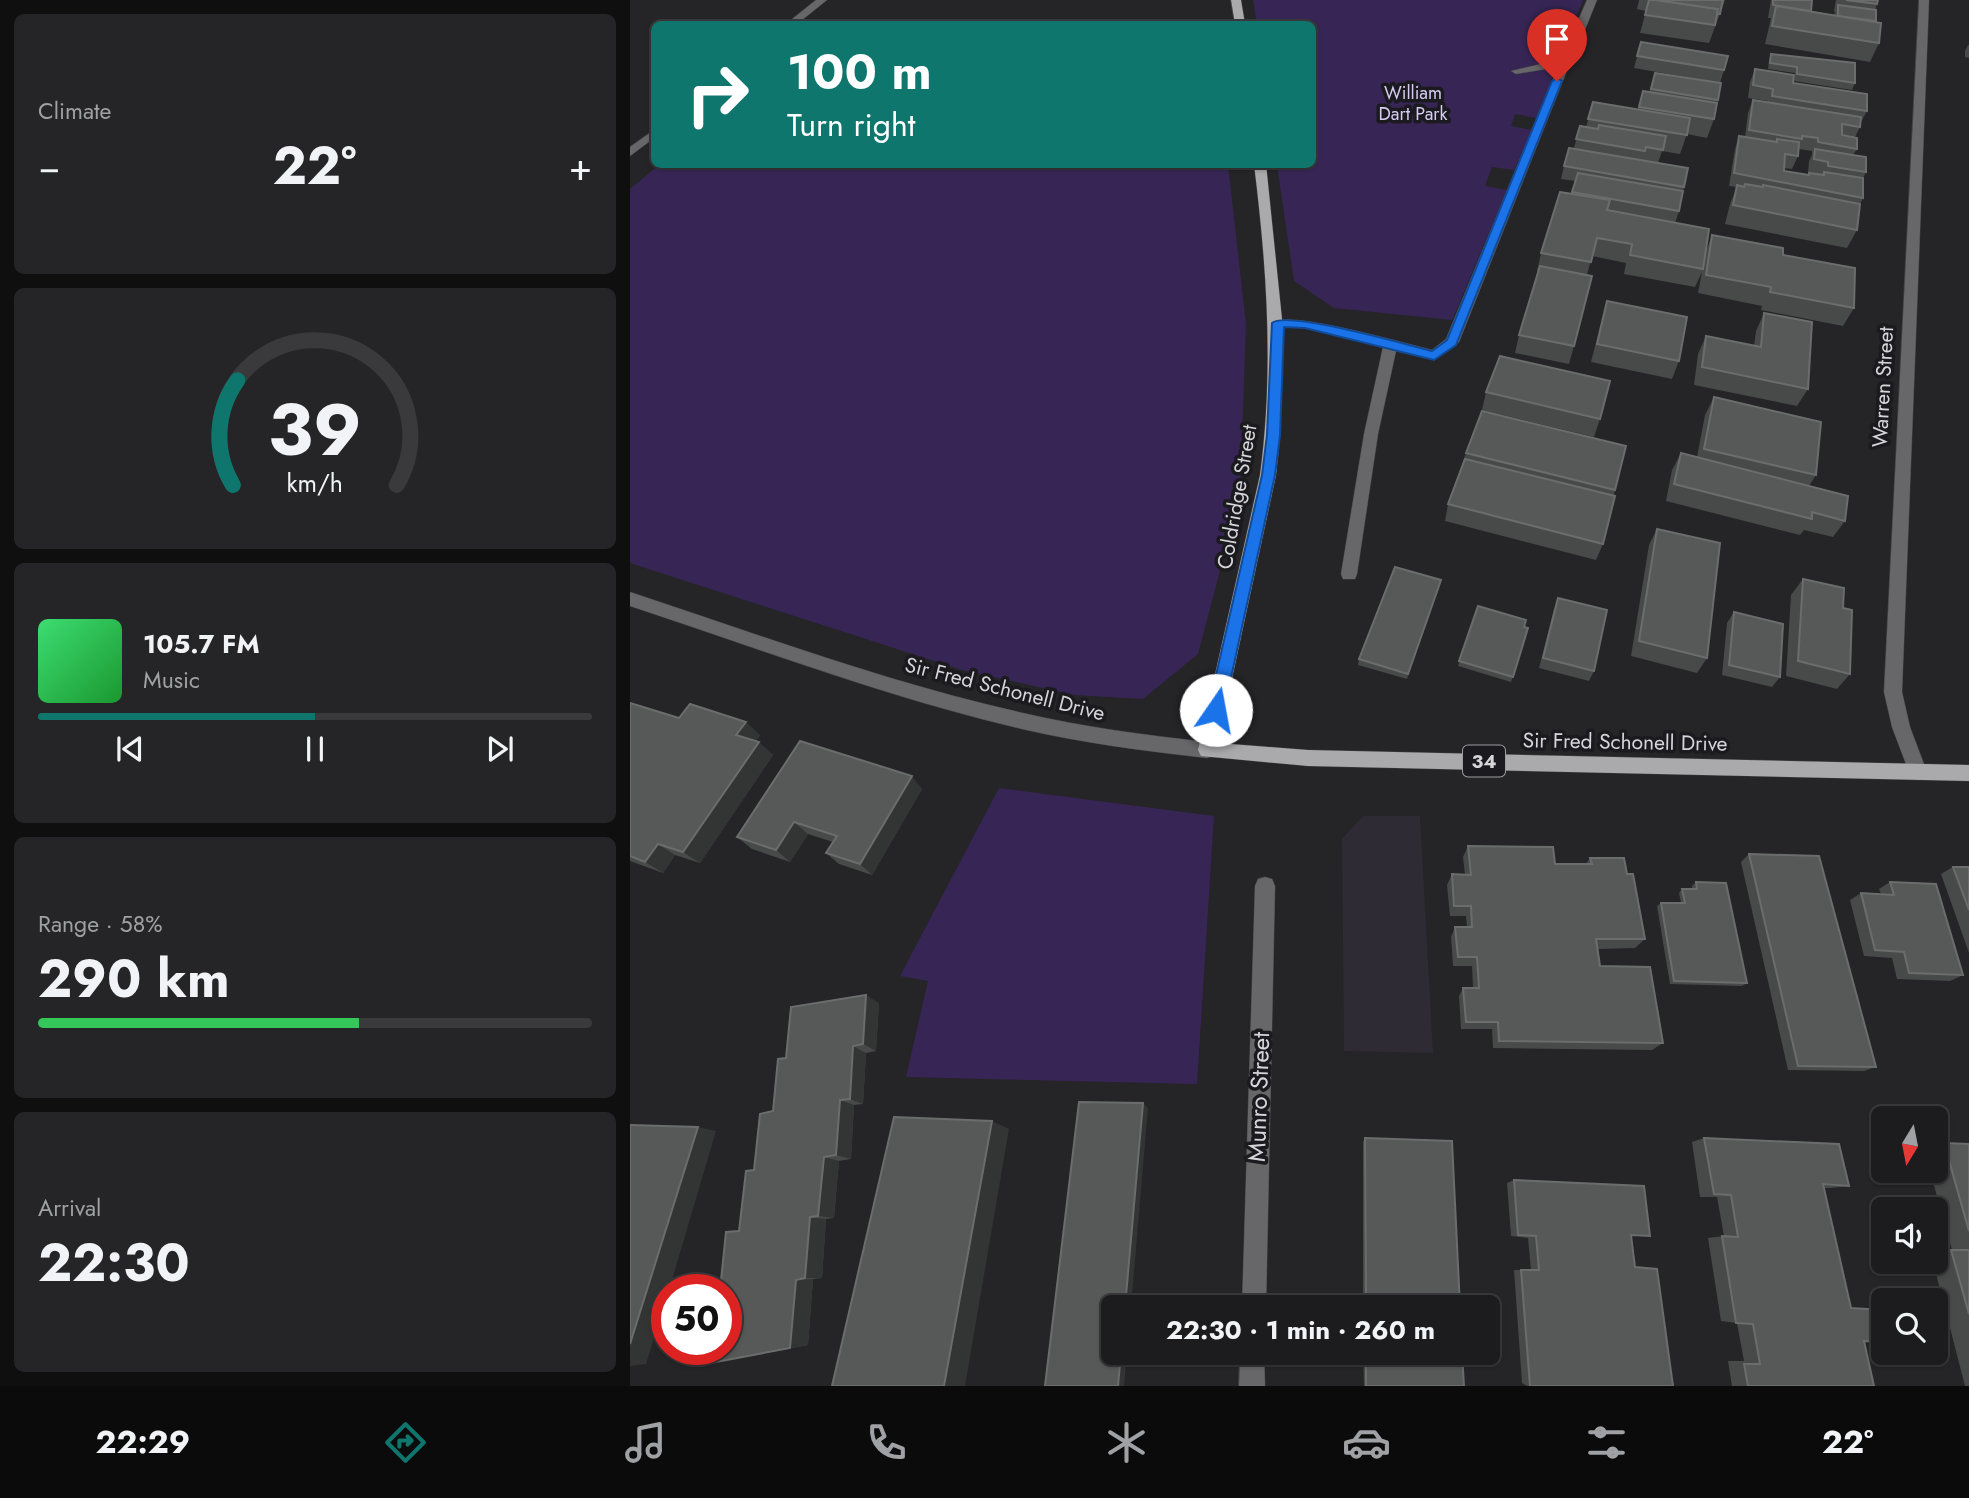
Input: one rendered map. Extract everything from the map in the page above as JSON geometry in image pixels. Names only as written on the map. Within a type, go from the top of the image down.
[{"type":"main road","points":[[1236,0],[1240,21]]},
{"type":"main road","name":"Coldridge Street","points":[[1207,750],[1268,475],[1273,435],[1278,323],[1261,168]]},
{"type":"main road","name":"Sir Fred Schonell Drive","points":[[1207,750],[1308,758],[1969,773]]},
{"type":"street","points":[[795,21],[822,0]]},
{"type":"street","points":[[1516,71],[1542,69],[1559,61],[1573,48],[1592,0]]},
{"type":"street","name":"Warren Street","points":[[1918,772],[1901,727],[1893,692],[1924,0]]},
{"type":"street","points":[[1278,323],[1305,324],[1434,355],[1452,342],[1563,67],[1559,61]]},
{"type":"street","points":[[637,132],[651,134]]},
{"type":"street","points":[[630,153],[651,136]]},
{"type":"street","points":[[1349,574],[1371,434],[1391,344]]},
{"type":"street","name":"Sir Fred Schonell Drive","points":[[630,599],[944,701],[1024,722],[1106,737],[1207,750]]},
{"type":"street","name":"Munro Street","points":[[1254,1295],[1265,886]]},
{"type":"street","points":[[1252,1365],[1252,1386]]},
{"type":"shaded area","points":[[1363,816],[1420,816],[1433,1053],[1344,1051],[1342,839]]},
{"type":"green space","name":"William Dart Park","points":[[1253,0],[1583,0],[1536,118],[1515,114],[1511,126],[1532,130],[1514,170],[1492,167],[1485,186],[1507,190],[1452,320],[1334,308],[1294,281],[1277,168],[1316,168],[1316,21],[1256,21]]},
{"type":"green space","points":[[655,168],[1228,168],[1246,324],[1240,495],[1198,654],[1143,699],[1074,695],[962,670],[630,563],[630,189]]},
{"type":"green space","points":[[999,788],[1214,816],[1197,1084],[906,1077],[928,981],[900,976]]},
{"type":"building","points":[[1649,0],[1718,9],[1715,25],[1645,15]]},
{"type":"building","points":[[1656,0],[1723,0],[1720,14],[1717,14],[1718,9]]},
{"type":"building","points":[[1773,0],[1812,0],[1811,11],[1773,5]]},
{"type":"building","points":[[1846,0],[1878,0],[1877,4]]},
{"type":"building","points":[[1838,5],[1876,10],[1876,21],[1838,16]]},
{"type":"building","points":[[1776,6],[1881,23],[1879,43],[1772,26]]},
{"type":"building","points":[[1641,42],[1728,56],[1724,70],[1637,56]]},
{"type":"building","points":[[1771,54],[1855,63],[1855,83],[1797,74],[1797,67],[1770,63]]},
{"type":"building","points":[[1755,69],[1794,75],[1793,83],[1867,94],[1867,111],[1772,96],[1773,89],[1753,85]]},
{"type":"building","points":[[1655,73],[1721,83],[1718,100],[1651,89]]},
{"type":"building","points":[[1643,91],[1717,103],[1714,119],[1639,107]]},
{"type":"building","points":[[1753,100],[1861,117],[1860,127],[1842,124],[1842,135],[1857,138],[1857,149],[1818,142],[1818,138],[1802,136],[1802,139],[1749,130]]},
{"type":"building","points":[[1593,102],[1690,118],[1687,135],[1588,119]]},
{"type":"building","points":[[1599,125],[1666,136],[1663,150],[1646,147],[1645,151],[1576,139],[1580,126],[1598,129]]},
{"type":"building","points":[[1739,136],[1777,142],[1777,139],[1799,142],[1798,156],[1785,154],[1784,171],[1809,175],[1824,175],[1824,172],[1863,178],[1863,198],[1734,173]]},
{"type":"building","points":[[1569,148],[1688,168],[1684,187],[1564,166]]},
{"type":"building","points":[[1815,149],[1866,157],[1866,172],[1828,166],[1828,162],[1814,159]]},
{"type":"building","points":[[1578,173],[1683,191],[1679,211],[1572,192]]},
{"type":"building","points":[[1745,184],[1860,204],[1857,230],[1733,205],[1737,185],[1744,187]]},
{"type":"building","points":[[1560,192],[1610,200],[1607,210],[1709,229],[1703,269],[1630,255],[1632,244],[1597,238],[1591,262],[1541,253]]},
{"type":"building","points":[[1712,235],[1783,248],[1783,255],[1855,268],[1854,308],[1770,292],[1771,287],[1706,275]]},
{"type":"building","points":[[1540,266],[1592,276],[1574,346],[1519,335]]},
{"type":"building","points":[[1607,301],[1687,317],[1679,361],[1597,344]]},
{"type":"building","points":[[1764,313],[1812,322],[1808,389],[1702,367],[1706,336],[1761,347]]},
{"type":"building","points":[[1500,356],[1610,381],[1600,419],[1486,392]]},
{"type":"building","points":[[1714,397],[1821,422],[1816,475],[1704,449]]},
{"type":"building","points":[[1482,411],[1626,446],[1615,490],[1466,453]]},
{"type":"building","points":[[1681,453],[1848,496],[1845,521],[1812,512],[1812,519],[1674,484]]},
{"type":"building","points":[[1465,459],[1615,496],[1603,544],[1448,504]]},
{"type":"building","points":[[1657,529],[1720,543],[1707,658],[1639,641]]},
{"type":"building","points":[[1395,567],[1441,580],[1408,674],[1359,659]]},
{"type":"building","points":[[1803,579],[1844,588],[1843,608],[1852,610],[1850,674],[1798,661]]},
{"type":"building","points":[[1558,598],[1607,610],[1594,671],[1543,658]]},
{"type":"building","points":[[1478,606],[1526,620],[1524,627],[1528,628],[1513,677],[1459,661]]},
{"type":"building","points":[[1734,612],[1783,624],[1780,677],[1729,665]]},
{"type":"building","points":[[630,703],[679,718],[690,704],[746,722],[736,735],[759,742],[683,852],[658,844],[645,862],[630,856]]},
{"type":"building","points":[[800,741],[912,776],[860,864],[826,853],[837,836],[794,822],[776,850],[737,837]]},
{"type":"building","points":[[1468,846],[1553,847],[1555,864],[1592,864],[1590,858],[1624,858],[1627,874],[1633,874],[1645,939],[1596,939],[1600,966],[1650,967],[1663,1043],[1499,1041],[1498,1022],[1466,1022],[1463,988],[1479,988],[1477,957],[1458,957],[1455,927],[1472,927],[1471,906],[1454,906],[1452,874],[1471,875]]},
{"type":"building","points":[[1749,854],[1819,856],[1876,1067],[1798,1066]]},
{"type":"building","points":[[1953,867],[1969,867],[1969,910]]},
{"type":"building","points":[[1696,882],[1726,883],[1747,983],[1674,981],[1661,903],[1685,903],[1682,889],[1697,889]]},
{"type":"building","points":[[1890,882],[1936,884],[1963,975],[1909,973],[1904,952],[1875,950],[1861,893],[1894,895]]},
{"type":"building","points":[[866,995],[863,1044],[853,1046],[850,1099],[840,1100],[836,1155],[824,1157],[818,1216],[810,1217],[805,1278],[796,1280],[790,1348],[742,1357],[742,1274],[722,1274],[726,1232],[739,1231],[746,1171],[754,1170],[760,1114],[773,1111],[778,1059],[786,1058],[791,1007]]},
{"type":"building","points":[[1079,1102],[1143,1103],[1126,1295],[1101,1295],[1101,1365],[1120,1365],[1118,1386],[1045,1386]]},
{"type":"building","points":[[894,1117],[992,1121],[944,1386],[832,1386]]},
{"type":"building","points":[[630,1125],[698,1127],[651,1274],[630,1344]]},
{"type":"building","points":[[1365,1138],[1452,1141],[1459,1295],[1366,1295]]},
{"type":"building","points":[[1704,1138],[1839,1144],[1849,1186],[1823,1184],[1851,1308],[1871,1309],[1871,1341],[1864,1341],[1874,1386],[1748,1386],[1744,1364],[1760,1364],[1753,1324],[1736,1323],[1722,1236],[1738,1237],[1731,1195],[1714,1194]]},
{"type":"building","points":[[1948,1143],[1969,1144],[1969,1231],[1948,1157]]},
{"type":"building","points":[[1514,1180],[1644,1186],[1650,1236],[1631,1235],[1635,1267],[1657,1269],[1673,1386],[1530,1386],[1521,1270],[1539,1270],[1536,1236],[1518,1235]]},
{"type":"building","points":[[1951,1250],[1969,1250],[1969,1314]]},
{"type":"building","points":[[1366,1365],[1463,1365],[1464,1386],[1366,1386]]},
{"type":"route","points":[[1216,710],[1268,475],[1273,435],[1278,323],[1305,324],[1434,355],[1452,342],[1557,81]]}]
